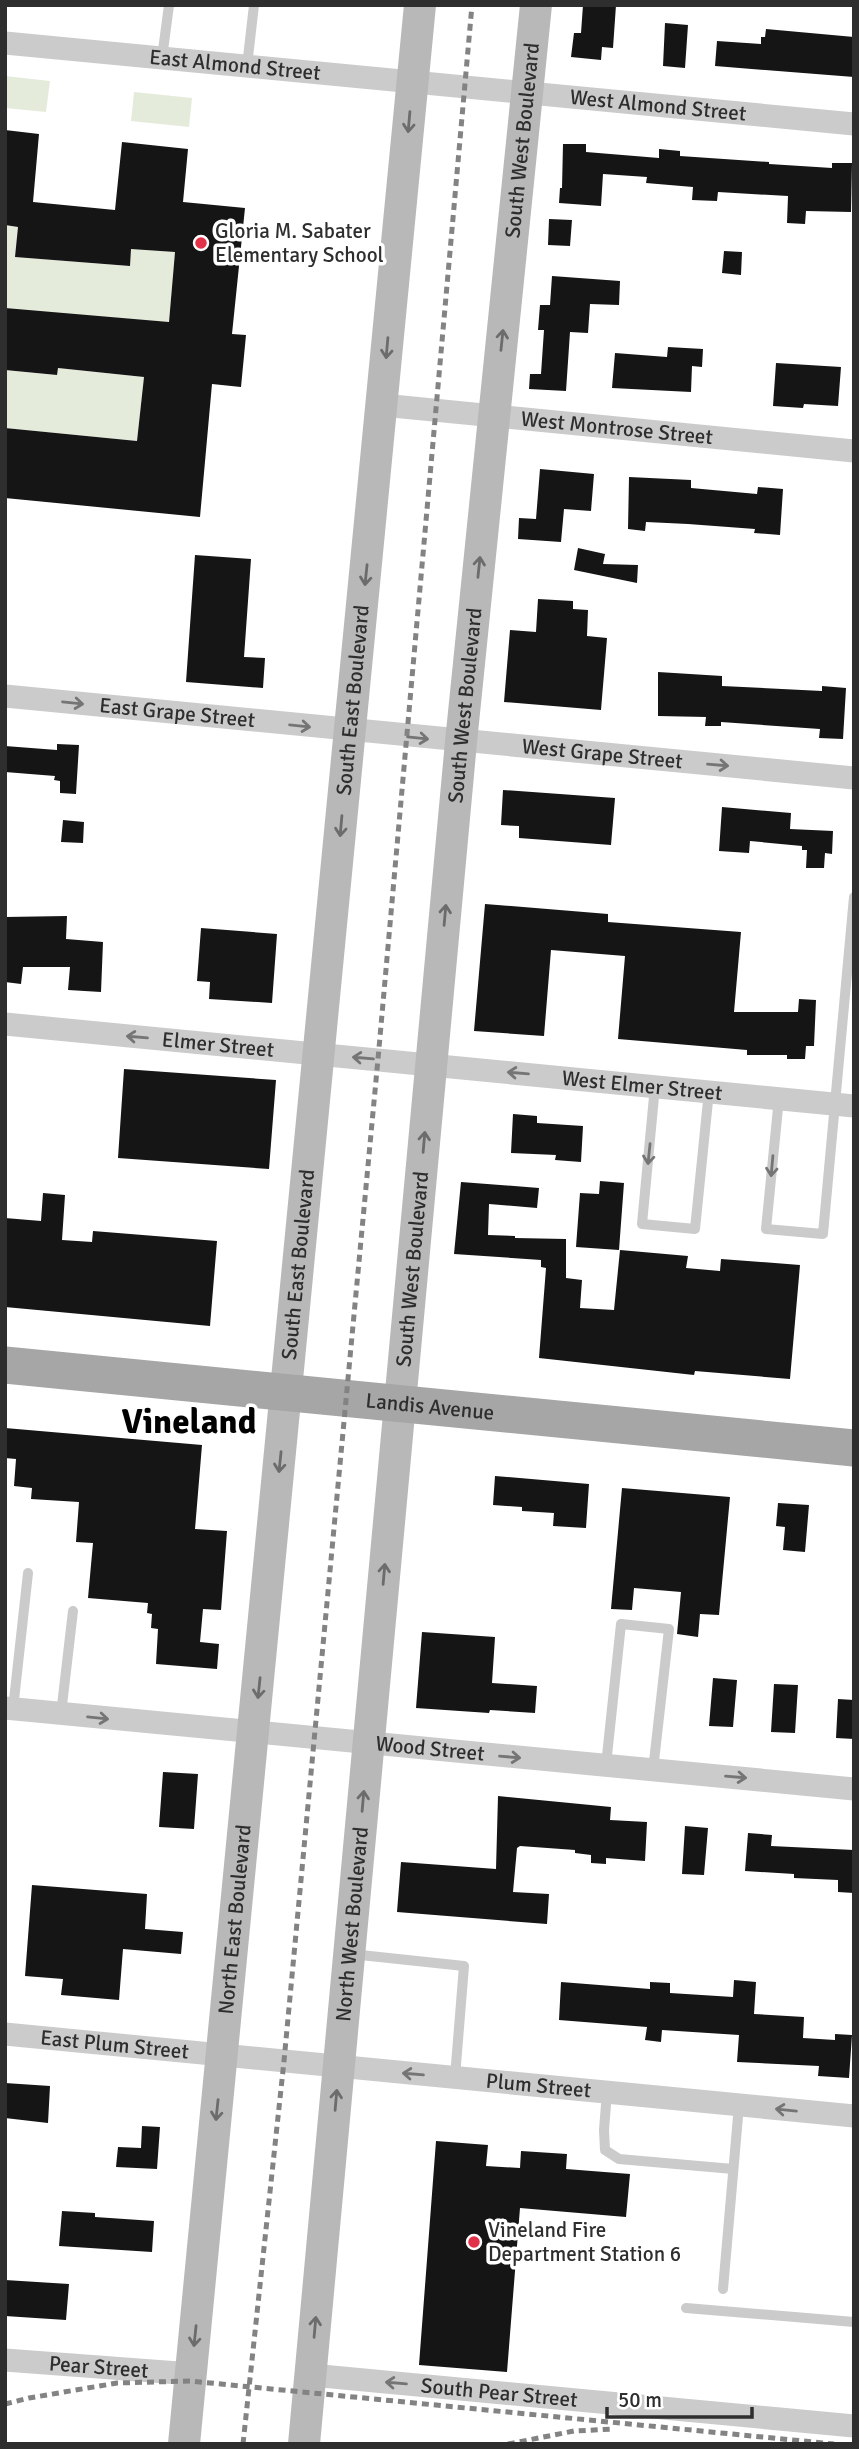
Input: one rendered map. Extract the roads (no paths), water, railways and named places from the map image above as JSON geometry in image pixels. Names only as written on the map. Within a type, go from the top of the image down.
[{"type":"main road","name":"South East Boulevard","points":[[287,1394],[420,5]]},
{"type":"main road","name":"South West Boulevard","points":[[400,1405],[461,742],[536,5]]},
{"type":"main road","name":"Landis Avenue","points":[[5,1365],[854,1448]]},
{"type":"main road","name":"North East Boulevard","points":[[184,2444],[287,1394]]},
{"type":"main road","name":"North West Boulevard","points":[[304,2444],[400,1405]]},
{"type":"street","name":"East Almond Street","points":[[5,43],[464,86]]},
{"type":"street","name":"West Almond Street","points":[[464,86],[854,124]]},
{"type":"street","name":"West Montrose Street","points":[[382,405],[854,451]]},
{"type":"street","name":"East Grape Street","points":[[5,696],[351,731]]},
{"type":"street","name":"West Grape Street","points":[[351,731],[854,778]]},
{"type":"street","name":"Elmer Street","points":[[5,1024],[431,1065]]},
{"type":"street","name":"West Elmer Street","points":[[431,1065],[844,1105]]},
{"type":"street","name":"Wood Street","points":[[9,1709],[854,1789]]},
{"type":"street","name":"East Plum Street","points":[[5,2034],[223,2055]]},
{"type":"street","name":"Plum Street","points":[[223,2055],[854,2116]]},
{"type":"street","name":"Pear Street","points":[[5,2360],[192,2374]]},
{"type":"street","name":"South Pear Street","points":[[311,2375],[854,2426]]},
{"type":"lane","points":[[163,58],[169,5]]},
{"type":"lane","points":[[247,66],[254,5]]},
{"type":"lane","points":[[779,1098],[766,1229],[823,1234],[844,1105],[854,897]]},
{"type":"lane","points":[[655,1086],[642,1224],[678,1228],[695,1229],[709,1091]]},
{"type":"lane","points":[[9,1709],[28,1573]]},
{"type":"lane","points":[[61,1714],[73,1611]]},
{"type":"lane","points":[[606,1765],[621,1624],[668,1629],[653,1770]]},
{"type":"lane","points":[[349,1954],[464,1966],[455,2077]]},
{"type":"lane","points":[[607,2092],[606,2150],[619,2159],[733,2169]]},
{"type":"lane","points":[[723,2289],[739,2105]]},
{"type":"lane","points":[[686,2308],[854,2322]]},
{"type":"railway","points":[[243,2444],[284,2061],[378,1059],[472,5]]},
{"type":"railway","points":[[5,2404],[117,2383],[190,2381],[834,2444]]},
{"type":"railway","points":[[508,2444],[574,2431],[613,2429]]},
{"type":"place","name":"Gloria M. Sabater Elementary School","points":[[201,243]]},
{"type":"place","name":"Vineland Fire Department Station 6","points":[[474,2242]]},
{"type":"district","name":"Vineland","points":[[189,1421]]}]
